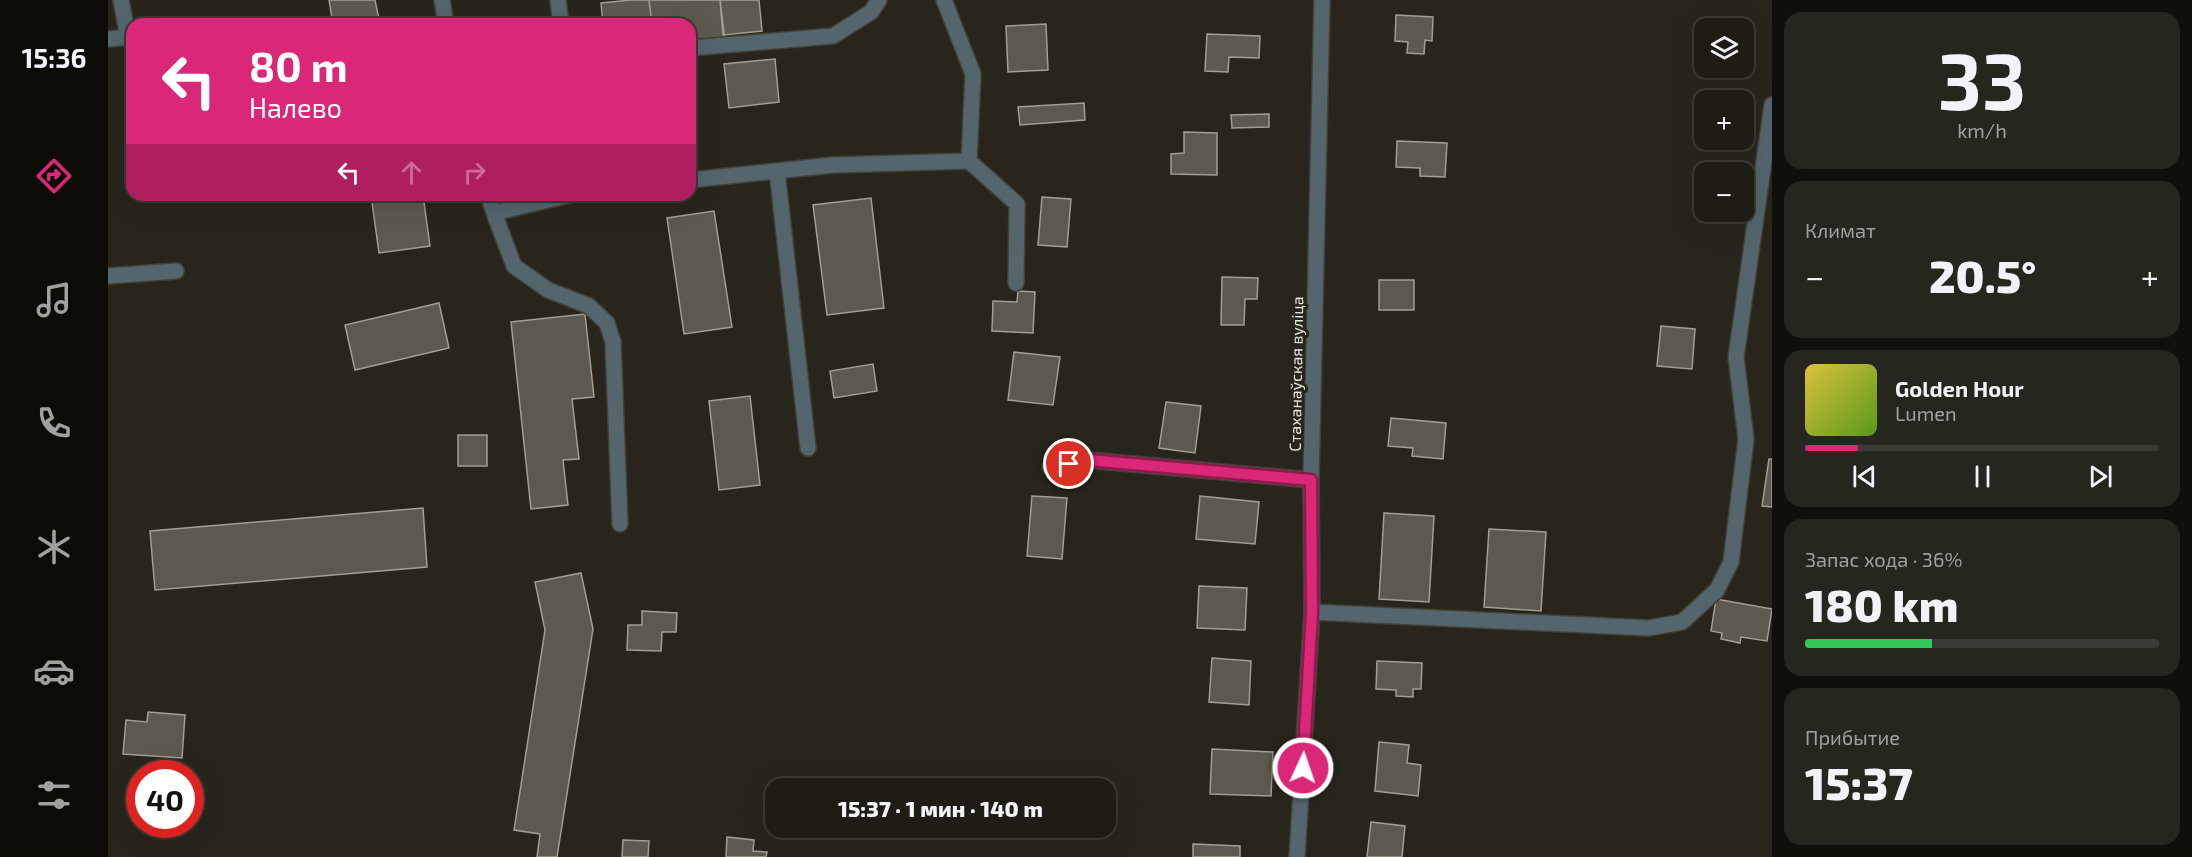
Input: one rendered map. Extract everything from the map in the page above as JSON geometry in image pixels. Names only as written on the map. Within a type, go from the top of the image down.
[{"type":"street","points":[[121,0],[126,26]]},
{"type":"street","points":[[442,0],[445,18]]},
{"type":"street","points":[[558,0],[560,18]]},
{"type":"street","points":[[696,47],[833,36],[871,12],[879,0]]},
{"type":"street","points":[[944,0],[973,74],[969,161]]},
{"type":"street","name":"Стаханаўская вуліца","points":[[1297,857],[1312,612],[1311,480],[1323,0]]},
{"type":"street","points":[[108,39],[126,37]]},
{"type":"street","points":[[1312,612],[1649,628],[1682,621],[1717,590],[1731,562],[1746,439],[1736,357],[1772,105]]},
{"type":"street","points":[[696,179],[833,165],[969,161],[1017,204],[1016,284]]},
{"type":"street","points":[[777,171],[808,448]]},
{"type":"street","points":[[490,201],[514,266],[549,291],[589,306],[606,324],[613,342],[620,524]]},
{"type":"street","points":[[494,213],[544,201]]},
{"type":"street","points":[[108,276],[176,271]]},
{"type":"street","points":[[1050,467],[1088,460],[1311,480]]},
{"type":"building","points":[[329,0],[375,0],[379,18],[332,18]]},
{"type":"building","points":[[649,0],[651,18],[602,18],[601,3]]},
{"type":"building","points":[[649,0],[720,0],[725,41],[696,44],[696,18],[651,18]]},
{"type":"building","points":[[720,0],[759,0],[762,31],[723,35]]},
{"type":"building","points":[[1396,15],[1433,17],[1432,41],[1425,40],[1424,54],[1407,53],[1408,42],[1395,41]]},
{"type":"building","points":[[1046,24],[1048,70],[1008,72],[1006,26]]},
{"type":"building","points":[[1207,34],[1260,36],[1259,58],[1229,57],[1228,72],[1205,71]]},
{"type":"building","points":[[775,59],[779,102],[729,108],[724,64]]},
{"type":"building","points":[[1084,103],[1085,120],[1020,125],[1018,107]]},
{"type":"building","points":[[1269,114],[1269,127],[1232,128],[1231,115]]},
{"type":"building","points":[[1184,132],[1217,133],[1217,175],[1171,174],[1171,154],[1184,153]]},
{"type":"building","points":[[1397,141],[1447,143],[1445,177],[1420,176],[1420,168],[1396,167]]},
{"type":"building","points":[[1042,197],[1071,199],[1067,247],[1038,245]]},
{"type":"building","points":[[871,198],[884,308],[827,315],[813,205]]},
{"type":"building","points":[[372,201],[424,201],[430,246],[379,253]]},
{"type":"building","points":[[714,211],[732,327],[684,334],[667,218]]},
{"type":"building","points":[[1222,277],[1258,278],[1257,299],[1245,299],[1244,325],[1221,325]]},
{"type":"building","points":[[1379,280],[1414,280],[1414,310],[1379,310]]},
{"type":"building","points":[[1018,291],[1035,292],[1033,333],[992,331],[993,301],[1017,302]]},
{"type":"building","points":[[439,303],[449,348],[355,370],[345,325]]},
{"type":"building","points":[[585,314],[594,397],[572,399],[579,459],[563,460],[568,505],[531,509],[511,322]]},
{"type":"building","points":[[1661,326],[1695,329],[1692,369],[1657,366]]},
{"type":"building","points":[[1014,352],[1060,357],[1053,405],[1008,400]]},
{"type":"building","points":[[873,364],[877,391],[834,398],[830,371]]},
{"type":"building","points":[[750,396],[760,485],[719,490],[709,401]]},
{"type":"building","points":[[1166,402],[1201,406],[1195,453],[1159,448]]},
{"type":"building","points":[[1391,418],[1446,423],[1443,459],[1412,456],[1413,448],[1388,446]]},
{"type":"building","points":[[458,435],[487,435],[487,466],[458,466]]},
{"type":"building","points":[[1769,459],[1772,459],[1772,507],[1762,506]]},
{"type":"building","points":[[1032,496],[1067,498],[1062,559],[1027,556]]},
{"type":"building","points":[[1200,496],[1259,502],[1255,544],[1196,539]]},
{"type":"building","points":[[423,508],[427,567],[155,590],[150,531]]},
{"type":"building","points":[[1384,513],[1434,516],[1429,602],[1379,599]]},
{"type":"building","points":[[1489,529],[1546,532],[1541,611],[1484,607]]},
{"type":"building","points":[[581,573],[593,629],[557,857],[537,857],[540,834],[514,830],[545,630],[535,582]]},
{"type":"building","points":[[1199,586],[1247,588],[1245,630],[1197,628]]},
{"type":"building","points":[[1716,599],[1772,609],[1767,641],[1741,637],[1740,643],[1721,639],[1722,633],[1711,631]]},
{"type":"building","points":[[642,611],[677,613],[676,632],[662,632],[661,651],[627,650],[628,625],[642,625]]},
{"type":"building","points":[[1212,658],[1251,661],[1249,705],[1209,702]]},
{"type":"building","points":[[1377,661],[1422,663],[1421,689],[1413,689],[1413,697],[1396,696],[1396,690],[1376,689]]},
{"type":"building","points":[[148,712],[185,715],[182,758],[123,754],[126,720],[147,722]]},
{"type":"building","points":[[1379,742],[1409,745],[1407,763],[1421,765],[1418,796],[1375,791]]},
{"type":"building","points":[[1212,749],[1273,752],[1271,796],[1210,794]]},
{"type":"building","points":[[1371,822],[1405,826],[1402,857],[1367,857]]},
{"type":"building","points":[[727,837],[754,840],[753,851],[767,852],[766,857],[726,857]]},
{"type":"building","points":[[623,840],[649,841],[648,857],[622,857]]},
{"type":"building","points":[[1193,844],[1240,846],[1240,857],[1193,857]]},
{"type":"route","points":[[1069,464],[1088,460],[1311,480],[1312,612],[1303,768]]}]
